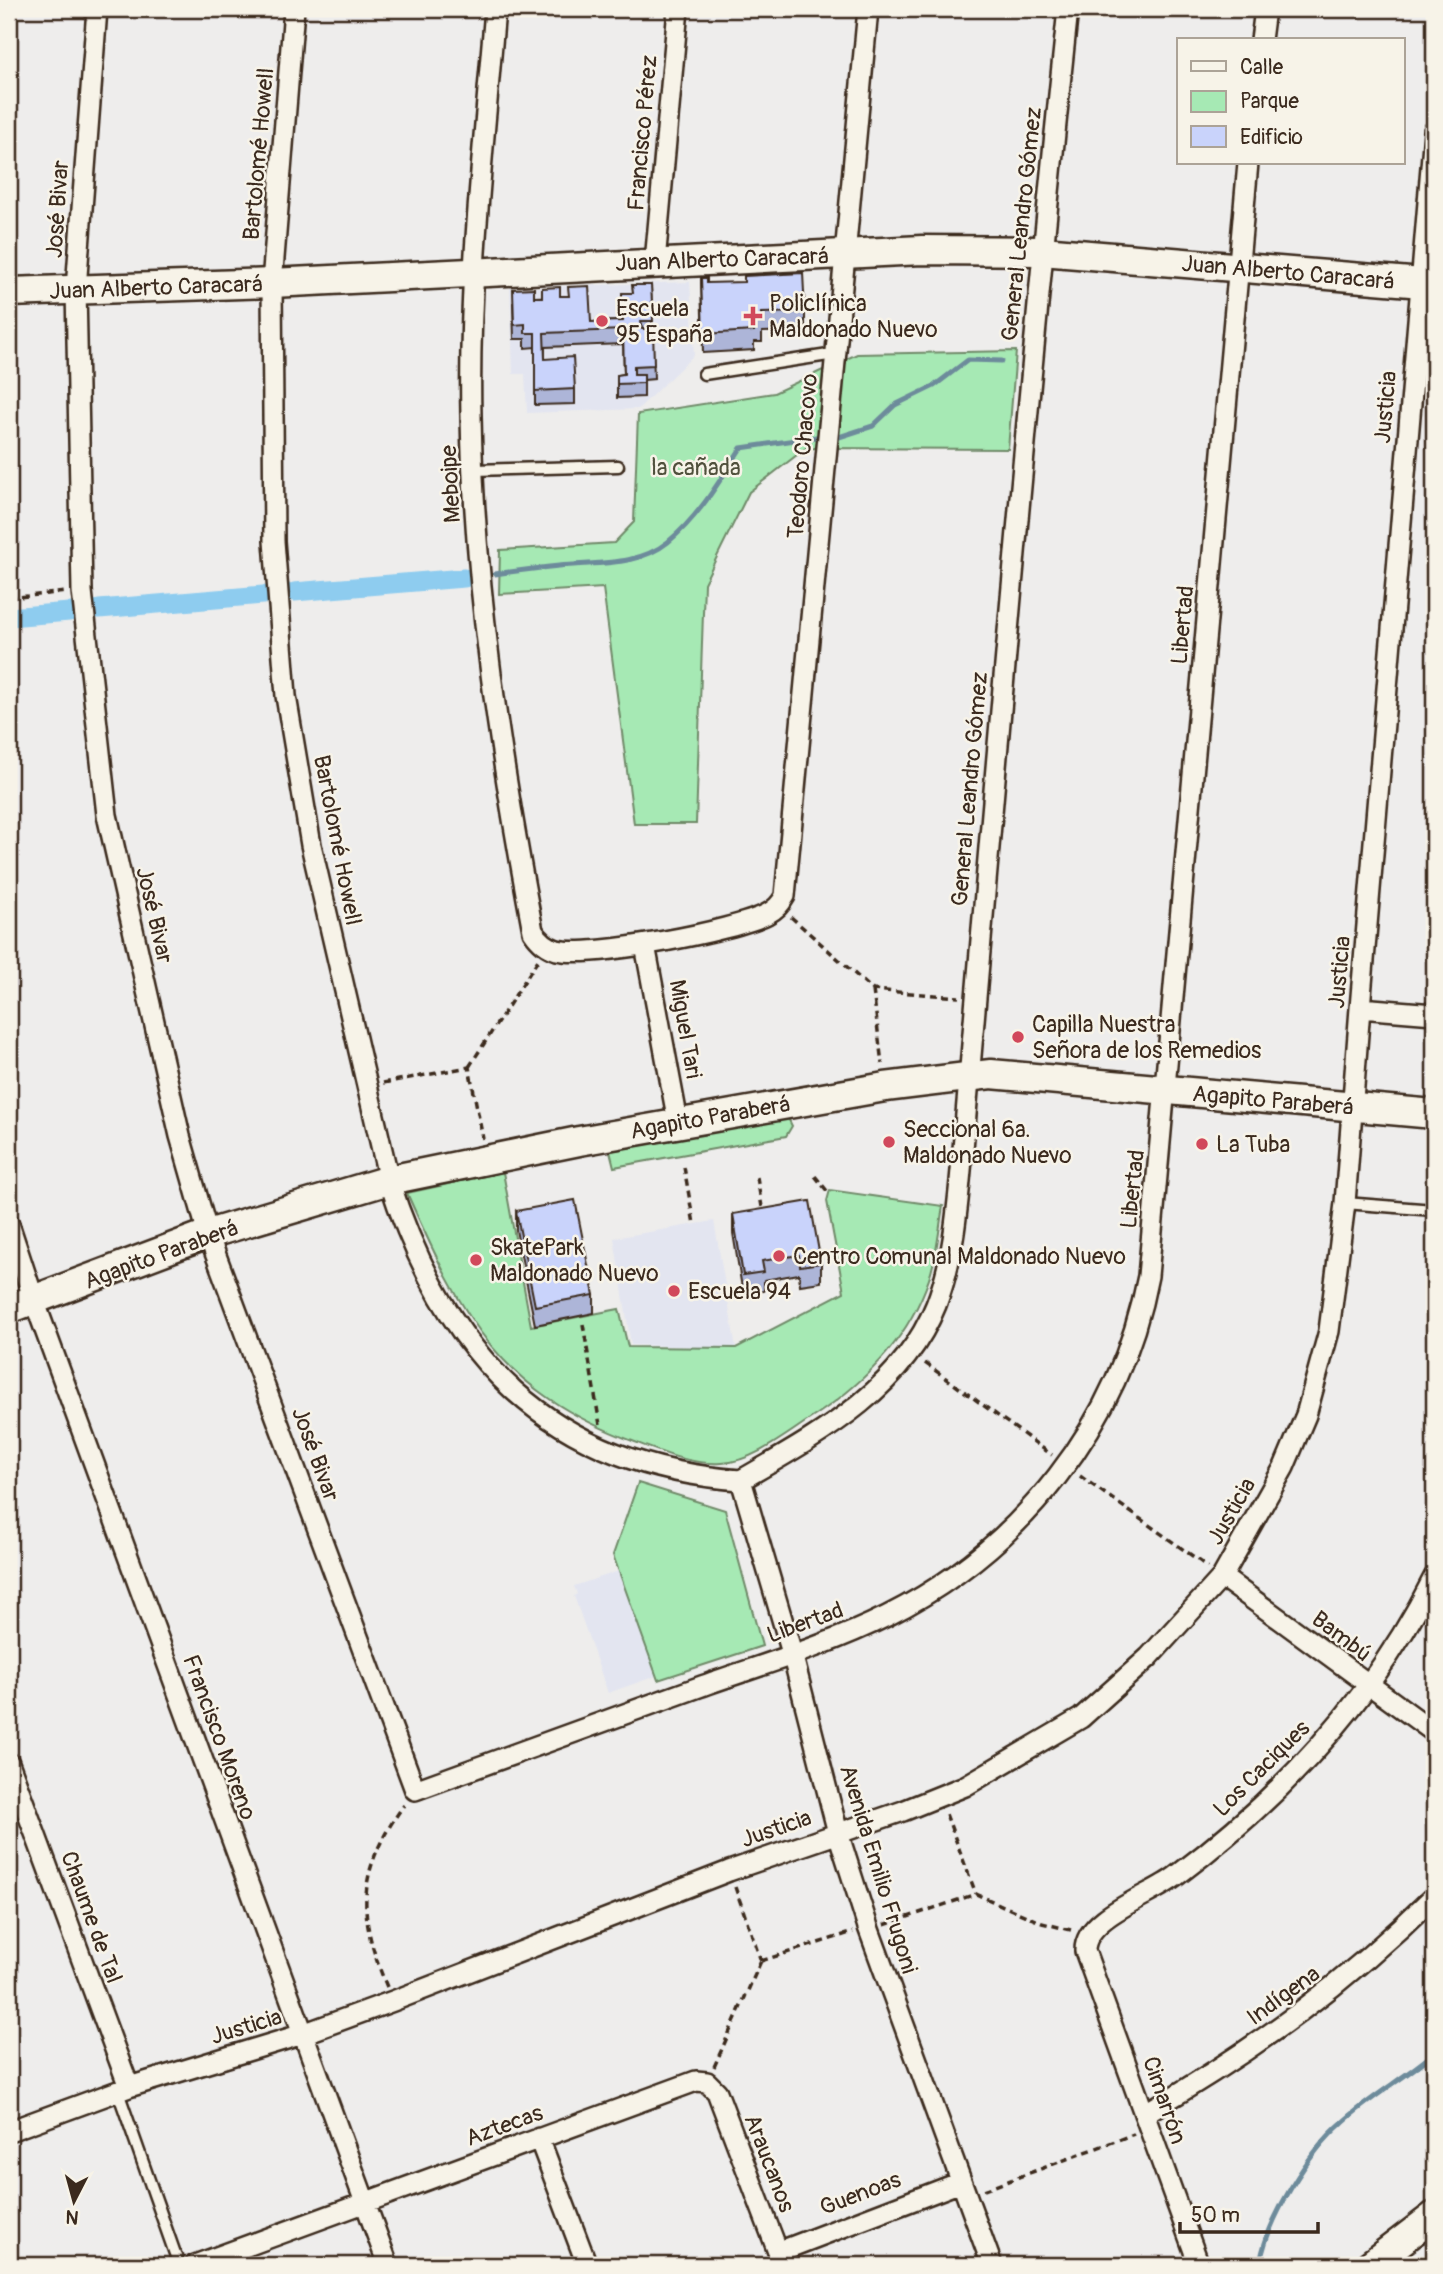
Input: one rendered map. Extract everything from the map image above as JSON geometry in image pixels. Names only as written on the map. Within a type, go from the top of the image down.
[{"type":"street","name":"José Bivar","points":[[97,9],[76,289],[82,591],[107,815],[180,1136],[208,1234],[415,1790]]},
{"type":"street","name":"Bartolomé Howell","points":[[294,9],[272,283],[274,541],[286,696],[312,845],[389,1180],[406,1234],[455,1325],[487,1367],[523,1400],[565,1429],[665,1470],[701,1477],[741,1480]]},
{"type":"street","name":"Meboipe","points":[[495,9],[474,270],[471,417],[481,601],[501,759],[533,931],[547,946]]},
{"type":"street","name":"Francisco Pérez","points":[[655,262],[678,9]]},
{"type":"street","name":"Teodoro Chacovo","points":[[779,907],[788,883],[868,9]]},
{"type":"street","name":"General Leandro Gómez","points":[[741,1480],[821,1432],[879,1388],[912,1353],[937,1303],[950,1249],[970,1075],[1042,251],[1068,9]]},
{"type":"street","points":[[1261,38],[1265,9]]},
{"type":"street","name":"Justicia","points":[[9,2131],[124,2090],[303,2034],[729,1871],[939,1796],[1007,1763],[1081,1718],[1149,1657],[1222,1577],[1284,1467],[1306,1415],[1329,1331],[1354,1107],[1360,1008],[1427,284],[1434,131]]},
{"type":"street","name":"Libertad","points":[[415,1790],[887,1616],[965,1567],[1035,1505],[1088,1435],[1123,1367],[1142,1307],[1148,1276],[1167,1091],[1248,164]]},
{"type":"street","name":"Juan Alberto Caracará","points":[[9,292],[272,283],[474,270],[922,250],[1042,251],[1427,284]]},
{"type":"street","points":[[547,946],[570,951],[646,945],[752,920],[779,907]]},
{"type":"street","name":"Miguel Tari","points":[[646,945],[678,1122]]},
{"type":"street","points":[[1360,1008],[1434,1014]]},
{"type":"street","name":"Agapito Paraberá","points":[[21,1305],[208,1234],[389,1180],[487,1158],[678,1122],[970,1075],[991,1074],[1434,1114]]},
{"type":"street","name":"Francisco Moreno","points":[[9,1224],[21,1305],[303,2034],[388,2265]]},
{"type":"street","name":"Avenida Emilio Frugoni","points":[[741,1480],[792,1653],[838,1833],[868,1927],[992,2265]]},
{"type":"street","name":"Bambú","points":[[1222,1577],[1434,1732]]},
{"type":"street","name":"Los Caciques","points":[[1086,1942],[1097,1923],[1167,1883],[1259,1810],[1340,1722],[1368,1686],[1416,1614],[1434,1577]]},
{"type":"street","name":"Chaume de Tal","points":[[9,1763],[124,2090]]},
{"type":"street","name":"Indígena","points":[[1147,2121],[1293,2020],[1378,1950],[1434,1896]]},
{"type":"street","name":"Cimarrón","points":[[1086,1942],[1199,2265]]},
{"type":"street","name":"Aztecas","points":[[195,2265],[684,2082],[707,2082]]},
{"type":"street","name":"Araucanos","points":[[707,2082],[718,2092],[780,2259]]},
{"type":"street","points":[[539,2138],[587,2265]]},
{"type":"street","name":"Guenoas","points":[[780,2259],[964,2189]]},
{"type":"street","points":[[1370,2265],[1434,2216]]},
{"type":"lane","points":[[704,373],[835,354]]},
{"type":"lane","points":[[475,470],[618,466]]},
{"type":"lane","points":[[1345,1203],[1434,1210]]},
{"type":"lane","name":"Chaume de Tal","points":[[124,2090],[179,2265]]},
{"type":"path","points":[[9,598],[82,591]]},
{"type":"path","points":[[779,907],[873,990],[975,999]]},
{"type":"path","points":[[487,1158],[469,1068],[547,946]]},
{"type":"path","points":[[873,990],[885,1087]]},
{"type":"path","points":[[366,1086],[469,1068]]},
{"type":"path","points":[[684,1167],[694,1224]]},
{"type":"path","points":[[815,1175],[828,1192]]},
{"type":"path","points":[[757,1177],[762,1207]]},
{"type":"path","points":[[583,1324],[602,1433]]},
{"type":"path","points":[[393,2001],[370,1946],[365,1887],[376,1850],[415,1790]]},
{"type":"path","points":[[939,1796],[976,1894]]},
{"type":"path","points":[[707,2082],[761,1961],[729,1871]]},
{"type":"path","points":[[761,1961],[868,1927],[894,1924],[976,1894],[1086,1942]]},
{"type":"path","points":[[964,2189],[1147,2121]]},
{"type":"shaded area","name":"Escuela 95 España","points":[[690,282],[694,355],[638,409],[527,413],[525,374],[513,374],[510,288]]},
{"type":"shaded area","name":"Escuela 94","points":[[714,1221],[736,1348],[631,1345],[614,1238]]},
{"type":"shaded area","points":[[619,1571],[656,1676],[608,1693],[574,1596],[577,1594],[574,1586]]},
{"type":"green space","name":"la cañada","points":[[1016,351],[1008,449],[806,448],[749,492],[704,583],[696,824],[634,824],[603,588],[499,594],[500,550],[614,543],[634,522],[638,414],[774,393],[857,354]]},
{"type":"green space","points":[[788,1118],[792,1126],[786,1136],[614,1167],[610,1151]]},
{"type":"green space","points":[[503,1172],[531,1326],[619,1309],[628,1347],[736,1348],[844,1292],[827,1201],[830,1190],[943,1206],[929,1279],[910,1320],[884,1356],[835,1402],[771,1445],[734,1461],[711,1463],[678,1457],[635,1442],[588,1422],[550,1399],[518,1374],[491,1346],[468,1314],[447,1278],[407,1193]]},
{"type":"green space","points":[[638,1483],[725,1510],[762,1646],[658,1680],[613,1555]]},
{"type":"building","points":[[803,273],[805,312],[761,313],[762,323],[754,323],[754,331],[703,334],[701,278],[707,278],[707,283],[744,282],[744,276]]},
{"type":"building","points":[[632,285],[651,285],[653,321],[641,321],[642,329],[653,329],[654,365],[634,366],[634,374],[644,374],[644,383],[617,384],[617,375],[624,374],[623,330],[544,333],[545,359],[573,357],[575,389],[535,391],[535,333],[525,333],[525,324],[514,325],[513,289],[534,288],[534,297],[542,297],[542,288],[560,287],[560,296],[569,296],[568,287],[589,286],[591,322],[623,321],[622,293],[633,293]]},
{"type":"building","points":[[1434,320],[1434,364],[1430,363]]},
{"type":"building","points":[[575,1200],[594,1295],[535,1306],[516,1211]]},
{"type":"building","points":[[810,1201],[821,1263],[800,1266],[799,1255],[762,1261],[764,1272],[743,1275],[733,1214]]},
{"type":"waterway","points":[[839,437],[873,426],[895,405],[934,386],[968,360],[1002,361]]},
{"type":"waterway","points":[[495,574],[616,562],[643,556],[668,542],[690,521],[741,448],[816,437]]},
{"type":"waterway","points":[[294,592],[464,578]]},
{"type":"waterway","points":[[99,609],[263,595]]},
{"type":"waterway","points":[[9,617],[69,612]]},
{"type":"waterway","points":[[1260,2265],[1264,2247],[1280,2208],[1303,2168],[1317,2150],[1354,2113],[1434,2053]]},
{"type":"place","name":"Policlínica Maldonado Nuevo","points":[[753,316]]},
{"type":"place","name":"Escuela 95 España","points":[[602,321]]},
{"type":"place","name":"Capilla Nuestra Señora de los Remedios","points":[[1018,1037]]},
{"type":"place","name":"Seccional 6a. Maldonado Nuevo","points":[[889,1142]]},
{"type":"place","name":"La Tuba","points":[[1202,1144]]},
{"type":"place","name":"Centro Comunal Maldonado Nuevo","points":[[779,1256]]},
{"type":"place","name":"SkatePark Maldonado Nuevo","points":[[476,1260]]},
{"type":"place","name":"Escuela 94","points":[[674,1291]]}]
